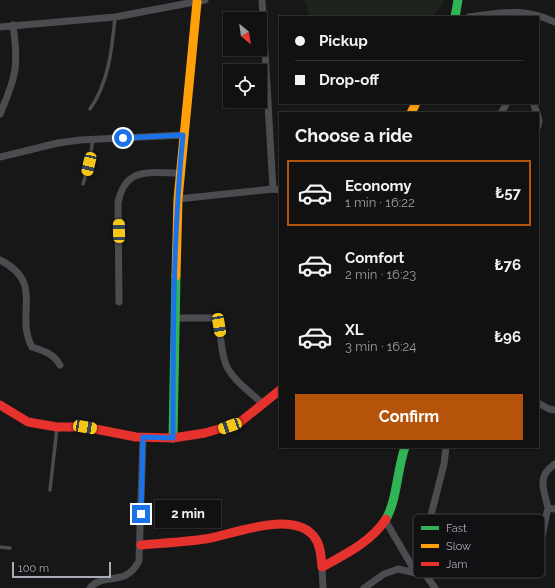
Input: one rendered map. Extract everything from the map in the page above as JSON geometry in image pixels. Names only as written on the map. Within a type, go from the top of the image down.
[{"type":"street","points":[[178,199],[277,190],[262,0]]},
{"type":"street","points":[[456,16],[458,0]]},
{"type":"street","points":[[0,27],[115,17],[201,1],[183,135],[178,199],[173,438]]},
{"type":"street","points":[[484,16],[514,14],[530,14],[536,16]]},
{"type":"street","points":[[539,17],[555,22]]},
{"type":"street","points":[[0,114],[12,86],[16,69],[17,50],[14,26]]},
{"type":"street","points":[[0,157],[58,143],[93,139],[183,135]]},
{"type":"street","points":[[119,302],[118,203],[120,193],[128,181],[142,173],[180,173]]},
{"type":"street","points":[[0,260],[12,266],[25,285],[27,337],[32,347],[48,352],[60,365]]},
{"type":"street","points":[[175,318],[213,318],[216,320],[219,325],[227,368],[236,379],[262,403]]},
{"type":"street","points":[[0,406],[28,422],[58,427],[85,427],[143,437],[173,438],[205,433],[239,423],[279,391]]},
{"type":"street","points":[[539,404],[549,409],[555,410]]},
{"type":"street","points":[[90,588],[96,583],[118,583],[131,576],[139,561],[141,545],[143,437]]},
{"type":"street","points":[[322,567],[358,547],[375,532],[385,520],[391,511],[400,463],[405,448]]},
{"type":"street","points":[[431,514],[444,464],[446,448]]},
{"type":"street","points":[[545,529],[551,508],[542,478],[545,472],[555,464]]},
{"type":"street","points":[[385,520],[413,568]]},
{"type":"street","points":[[141,545],[209,538],[280,522],[293,524],[305,529],[315,537],[322,551],[323,588]]},
{"type":"street","points":[[364,588],[384,574],[398,569],[413,572]]},
{"type":"street","points":[[428,578],[434,588]]},
{"type":"lane","points":[[90,109],[104,82],[115,17]]},
{"type":"lane","points":[[84,184],[93,139]]},
{"type":"lane","points":[[50,490],[58,427]]},
{"type":"lane","points":[[0,547],[10,548]]},
{"type":"shaded area","points":[[304,0],[445,0],[434,16],[310,16]]},
{"type":"traffic: fast","points":[[455,16],[458,0]]},
{"type":"traffic: fast","points":[[173,438],[176,276]]},
{"type":"traffic: fast","points":[[386,519],[395,494],[405,448]]},
{"type":"traffic: slow","points":[[176,276],[178,199],[197,2]]},
{"type":"traffic: slow","points":[[412,112],[416,104]]},
{"type":"traffic: jam","points":[[0,405],[28,422],[57,427],[85,427],[136,437],[173,438],[205,433],[239,423],[279,391]]},
{"type":"traffic: jam","points":[[141,545],[211,538],[266,525],[295,525],[306,530],[317,541],[320,548],[322,567],[357,547],[373,534],[386,519]]},
{"type":"route","points":[[123,138],[183,135],[178,212],[173,372],[173,438],[143,437],[141,514]]}]
